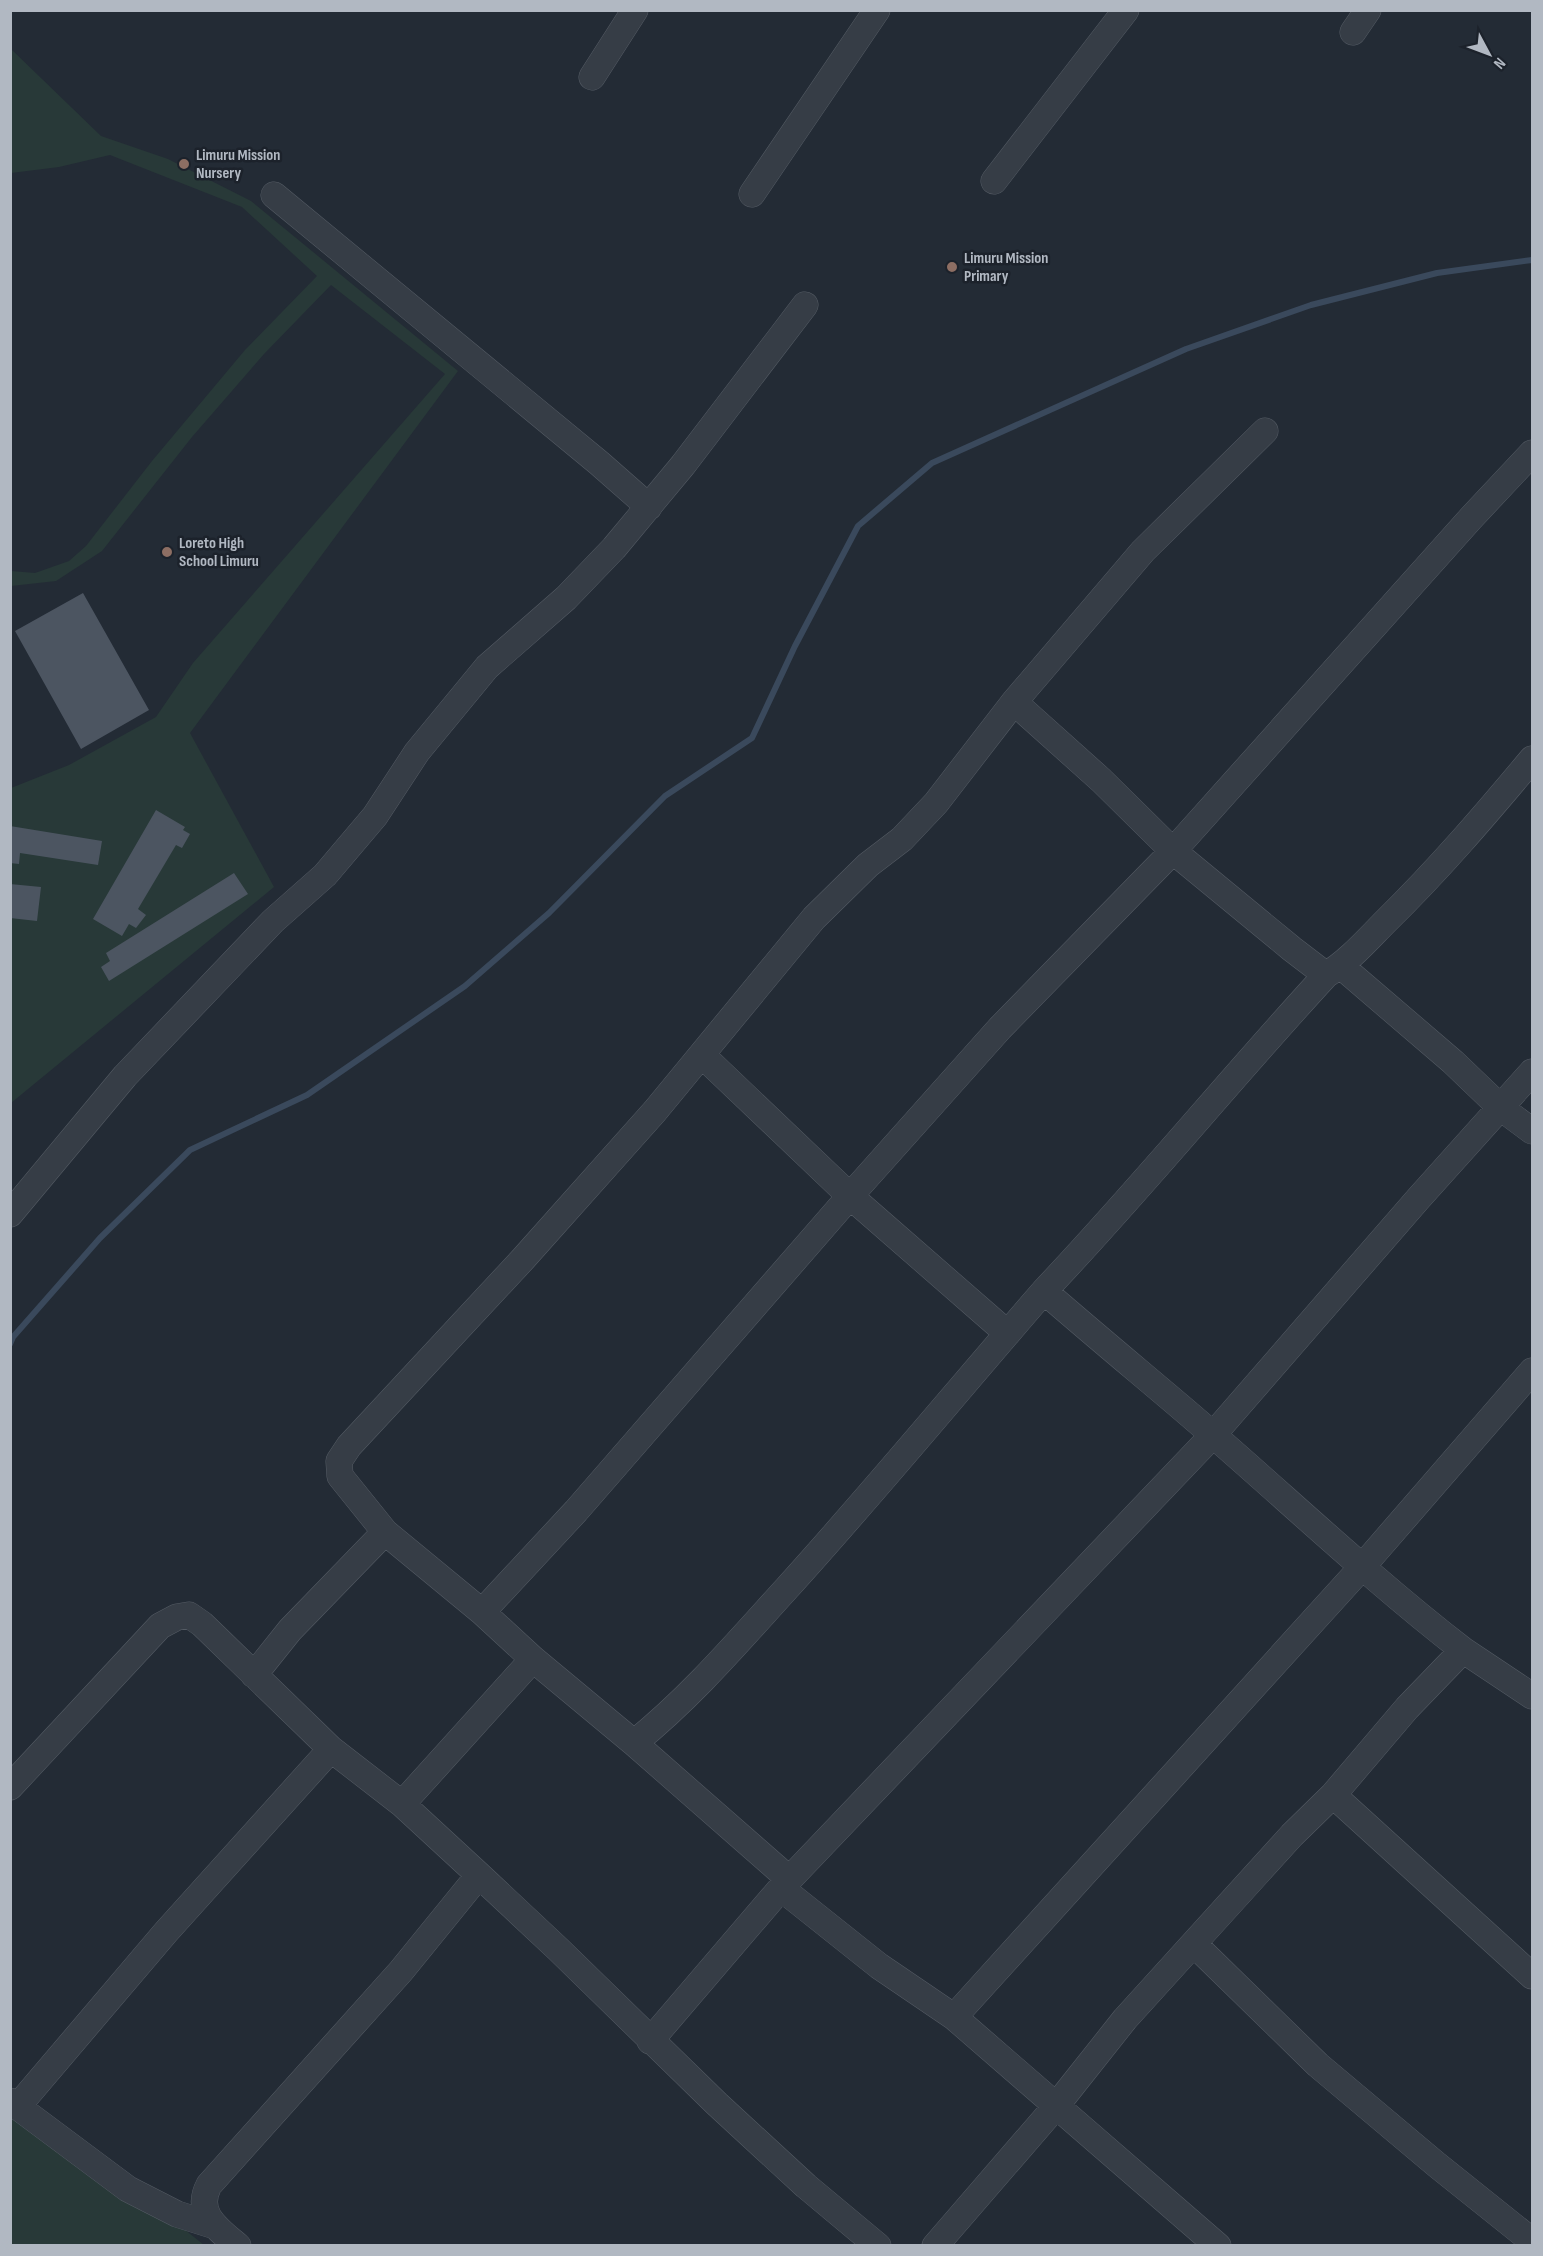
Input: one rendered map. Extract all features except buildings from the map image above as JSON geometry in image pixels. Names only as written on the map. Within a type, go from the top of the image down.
[{"type":"street","points":[[592,77],[634,10]]},
{"type":"street","points":[[752,194],[877,10]]},
{"type":"street","points":[[994,182],[1126,10]]},
{"type":"street","points":[[1353,32],[1368,10]]},
{"type":"street","points":[[274,195],[581,448],[648,507]]},
{"type":"street","points":[[10,1214],[125,1076],[273,921],[325,875],[375,816],[417,752],[487,667],[566,598],[614,548],[683,465],[806,305]]},
{"type":"street","points":[[1218,2246],[954,2017],[879,1966],[785,1883],[634,1743],[385,1532],[340,1476],[339,1461],[349,1446],[530,1251],[702,1055],[814,918],[867,865],[902,839],[936,803],[1014,702],[1143,551],[1265,431]]},
{"type":"street","points":[[482,1612],[576,1511],[850,1196],[1000,1028],[1173,851],[1471,518],[1533,453]]},
{"type":"street","points":[[1014,702],[1101,780],[1173,851],[1292,949],[1333,970],[1453,1062],[1501,1108],[1533,1131]]},
{"type":"street","points":[[634,1743],[678,1706],[746,1636],[858,1509],[1007,1333],[1089,1244],[1252,1054],[1426,879],[1533,759]]},
{"type":"street","points":[[702,1055],[850,1196],[1007,1333]]},
{"type":"street","points":[[650,2041],[785,1883],[1212,1436],[1418,1199],[1533,1072]]},
{"type":"street","points":[[1044,1292],[1419,1616],[1509,1683],[1533,1696]]},
{"type":"street","points":[[954,2017],[1362,1567],[1533,1371]]},
{"type":"street","points":[[254,1676],[290,1630],[385,1532]]},
{"type":"street","points":[[10,1787],[160,1626],[177,1617],[189,1615],[202,1624],[331,1749],[402,1804],[558,1949],[650,2041],[807,2186],[878,2246]]},
{"type":"street","points":[[934,2246],[1056,2106],[1125,2019],[1292,1835],[1333,1795],[1407,1708],[1463,1650]]},
{"type":"street","points":[[402,1804],[533,1659]]},
{"type":"street","points":[[215,2226],[177,2214],[128,2189],[14,2104],[331,1749]]},
{"type":"street","points":[[1333,1795],[1533,1977]]},
{"type":"street","points":[[237,2246],[215,2226],[204,2211],[203,2196],[209,2185],[401,1971],[479,1875]]},
{"type":"street","points":[[1194,1944],[1318,2065],[1437,2165],[1533,2241]]},
{"type":"shaded area","points":[[11,49],[101,136],[168,159],[251,201],[458,371],[190,733],[274,887],[11,1103],[11,788],[69,765],[156,717],[193,663],[445,374],[331,285],[264,354],[192,437],[102,551],[56,581],[11,586],[11,571],[35,573],[69,561],[86,546],[152,461],[245,350],[317,276],[242,207],[110,155],[59,167],[11,173]]},
{"type":"shaded area","points":[[16,2096],[204,2245],[11,2246],[10,2104]]},
{"type":"waterway","points":[[10,1344],[13,1337],[100,1238],[190,1150],[307,1095],[465,986],[549,913],[665,796],[752,738],[795,646],[858,526],[932,463],[1186,349],[1311,305],[1437,273],[1532,260]]},
{"type":"place","name":"Limuru Mission Nursery","points":[[184,164]]},
{"type":"place","name":"Limuru Mission Primary","points":[[952,267]]},
{"type":"place","name":"Loreto High School Limuru","points":[[167,552]]}]
